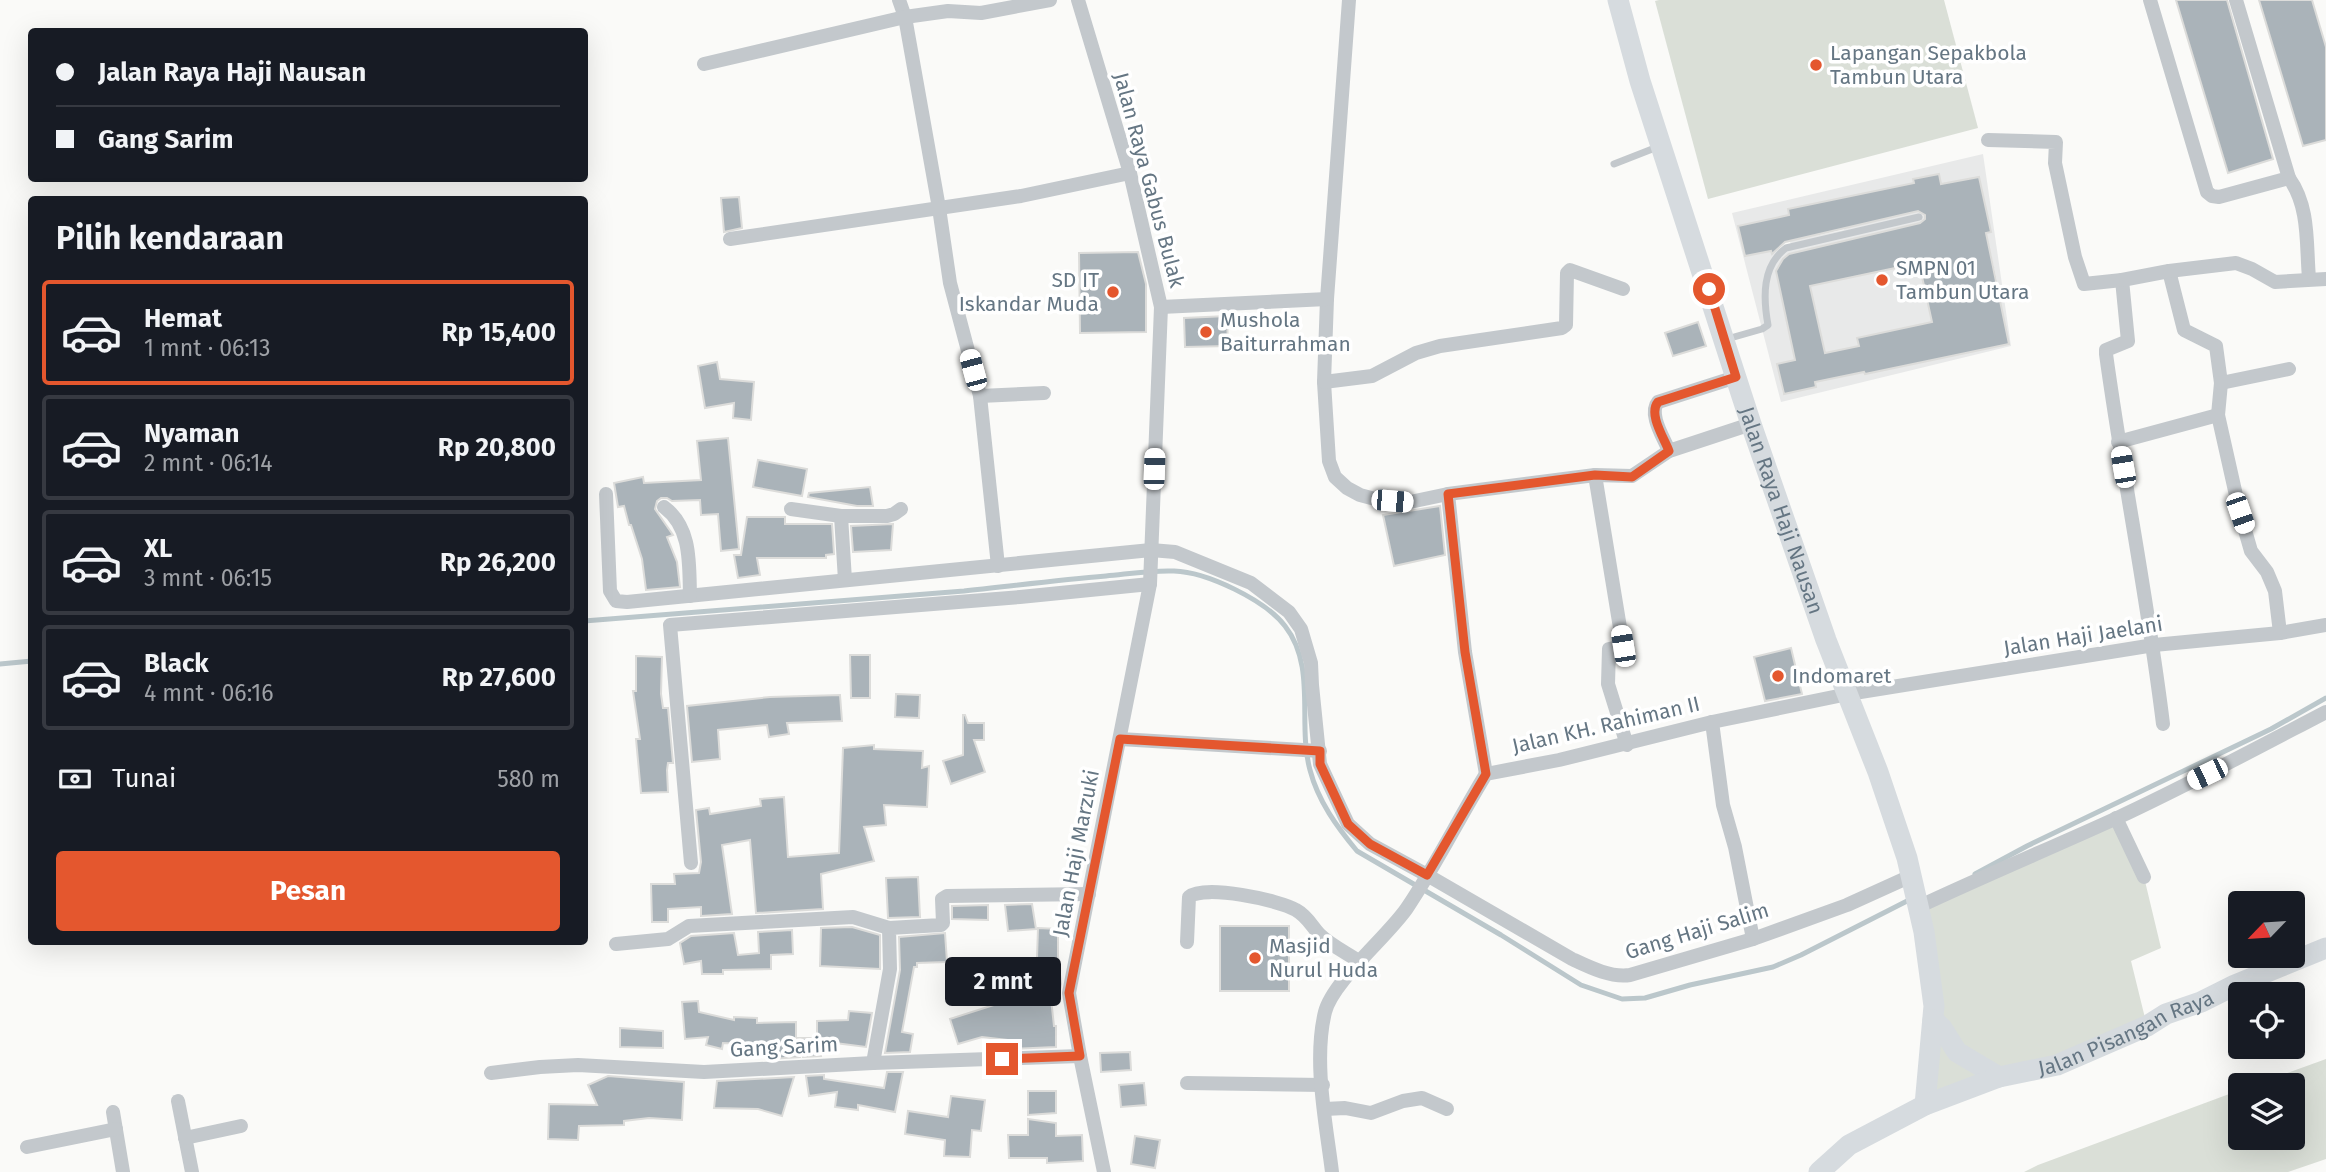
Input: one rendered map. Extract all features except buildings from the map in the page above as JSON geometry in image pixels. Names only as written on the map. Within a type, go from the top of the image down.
[{"type":"street","points":[[899,0],[905,18],[950,283],[980,396],[998,566]]},
{"type":"street","points":[[704,64],[905,18],[948,11],[981,13],[1050,0]]},
{"type":"street","name":"Jalan Raya Gabus Bulak","points":[[1077,0],[1130,173],[1161,307],[1150,584]]},
{"type":"street","points":[[1349,0],[1327,299],[1324,382],[1329,461],[1335,477],[1360,495],[1410,502],[1448,494],[1595,475],[1632,477],[1669,451],[1751,424]]},
{"type":"street","name":"Jalan Raya Haji Nausan","points":[[1618,0],[1640,81],[1751,424],[1826,640],[1878,772],[1911,876],[1934,1006],[1925,1105]]},
{"type":"street","points":[[2150,0],[2209,194],[2219,197],[2289,178]]},
{"type":"street","points":[[2236,0],[2289,178],[2303,206],[2309,278]]},
{"type":"street","points":[[1988,140],[2056,142],[2055,163],[2074,257],[2084,284],[2236,264],[2252,269],[2275,282],[2326,279]]},
{"type":"street","points":[[730,239],[1021,197],[1130,173]]},
{"type":"street","points":[[1324,382],[1372,376],[1416,353],[1440,346],[1562,328],[1566,325],[1567,273],[1570,270],[1623,289]]},
{"type":"street","points":[[2169,271],[2184,330],[2216,346],[2221,383],[2218,415],[2251,551],[2267,572],[2275,591],[2280,633]]},
{"type":"street","points":[[2122,279],[2128,341],[2106,349],[2118,442],[2154,645],[2163,724]]},
{"type":"street","points":[[1161,307],[1327,299]]},
{"type":"street","points":[[2221,383],[2289,369]]},
{"type":"street","points":[[1669,451],[1654,413],[1654,406],[1658,402],[1736,377]]},
{"type":"street","points":[[980,396],[1044,394]]},
{"type":"street","points":[[2118,442],[2218,415]]},
{"type":"street","points":[[1595,475],[1623,646],[1609,649],[1608,684],[1627,744]]},
{"type":"street","name":"Gang Haji Salim","points":[[606,494],[610,591],[614,600],[627,602],[1151,550],[1175,552],[1251,583],[1289,612],[1301,629],[1311,663],[1320,764],[1348,824],[1370,844],[1592,968],[1630,975],[1753,939],[1847,905],[1911,876]]},
{"type":"street","points":[[1332,1172],[1321,1039],[1326,1009],[1341,985],[1411,902],[1486,774],[1465,652],[1448,494]]},
{"type":"street","points":[[664,507],[677,519],[686,540],[690,596]]},
{"type":"street","points":[[791,509],[841,516],[887,516],[901,509]]},
{"type":"street","points":[[841,516],[845,580]]},
{"type":"street","points":[[691,863],[670,625],[1150,584]]},
{"type":"street","name":"Jalan Haji Marzuki","points":[[1104,1172],[1069,993],[1150,584]]},
{"type":"street","name":"Jalan Haji Jaelani","points":[[1847,694],[2154,645],[2280,633],[2326,625]]},
{"type":"street","name":"Jalan KH. Rahiman II","points":[[1486,774],[1847,694]]},
{"type":"street","points":[[1918,907],[2225,766],[2326,712]]},
{"type":"street","points":[[1712,722],[1723,805],[1735,847],[1753,939]]},
{"type":"street","points":[[1120,739],[1320,751]]},
{"type":"street","points":[[2116,818],[2144,877]]},
{"type":"street","points":[[1187,942],[1189,897],[1195,892],[1217,893],[1261,899],[1294,908],[1306,916],[1320,935],[1360,962]]},
{"type":"street","points":[[616,944],[668,940],[689,926],[853,917],[889,928],[941,925],[942,899],[947,896],[1089,894]]},
{"type":"street","points":[[873,1063],[890,969],[889,928]]},
{"type":"street","name":"Jalan Pisangan Raya","points":[[1819,1172],[1849,1146],[1925,1105],[1993,1074],[2057,1065],[2147,1026],[2166,1014],[2201,1002],[2235,985],[2326,948]]},
{"type":"street","points":[[1933,1020],[1942,1028],[1957,1052],[1993,1074]]},
{"type":"street","name":"Gang Sarim","points":[[491,1073],[578,1065],[704,1072],[1080,1056]]},
{"type":"street","points":[[1187,1083],[1323,1085]]},
{"type":"street","points":[[1325,1109],[1345,1108],[1371,1113],[1403,1101],[1422,1098],[1447,1110]]},
{"type":"street","points":[[178,1101],[192,1172]]},
{"type":"street","points":[[113,1112],[123,1172]]},
{"type":"street","points":[[185,1138],[241,1126]]},
{"type":"street","points":[[27,1147],[116,1129]]},
{"type":"lane","points":[[1614,164],[1661,146]]},
{"type":"lane","points":[[1725,339],[1768,325],[1765,307],[1768,271],[1772,261],[1786,248],[1919,217]]},
{"type":"shaded area","name":"Lapangan Sepakbola Tambun Utara","points":[[1944,0],[1978,128],[1708,199],[1655,1]]},
{"type":"shaded area","name":"SMPN 01 Tambun Utara","points":[[1983,154],[2011,346],[1781,402],[1732,213]],"holes":[[[1979,177],[1991,232],[1960,239],[1949,183]],[[1837,199],[1844,230],[1794,240],[1788,209]],[[1785,217],[1791,246],[1745,256],[1739,226]],[[1989,245],[1999,290],[1969,297],[1959,251]],[[1806,268],[1823,343],[1777,274]],[[1854,347],[1859,372],[1816,355]],[[1810,357],[1816,387],[1783,394],[1777,364]]]},
{"type":"shaded area","points":[[2116,818],[2144,877],[2161,948],[2131,961],[2147,1026],[1925,1105],[1933,1020],[1918,907]]},
{"type":"shaded area","points":[[2326,1059],[2326,1159],[2288,1172],[2024,1172],[2228,1094],[2228,1150],[2305,1150],[2305,1073],[2287,1073]]},
{"type":"waterway","points":[[588,621],[964,591],[1149,572],[1174,571],[1202,576],[1250,597],[1276,616],[1295,642],[1304,677],[1305,733],[1313,781],[1329,813],[1357,851],[1581,985],[1622,999],[1645,998],[1773,967],[1911,899]]},
{"type":"waterway","points":[[0,664],[28,661]]},
{"type":"waterway","points":[[1975,874],[2027,846],[2271,729],[2326,698]]},
{"type":"place","name":"Lapangan Sepakbola Tambun Utara","points":[[1816,65]]},
{"type":"place","name":"SMPN 01 Tambun Utara","points":[[1882,280]]},
{"type":"place","name":"SD IT Iskandar Muda","points":[[1113,292]]},
{"type":"place","name":"Mushola Baiturrahman","points":[[1206,332]]},
{"type":"place","name":"Indomaret","points":[[1778,676]]},
{"type":"place","name":"Masjid Nurul Huda","points":[[1255,958]]},
{"type":"route","points":[[1002,1059],[1080,1056],[1069,993],[1120,739],[1320,751],[1320,764],[1348,824],[1370,844],[1427,875],[1486,774],[1465,652],[1448,494],[1595,475],[1632,477],[1669,451],[1654,413],[1654,406],[1658,402],[1736,377],[1709,289]]}]
